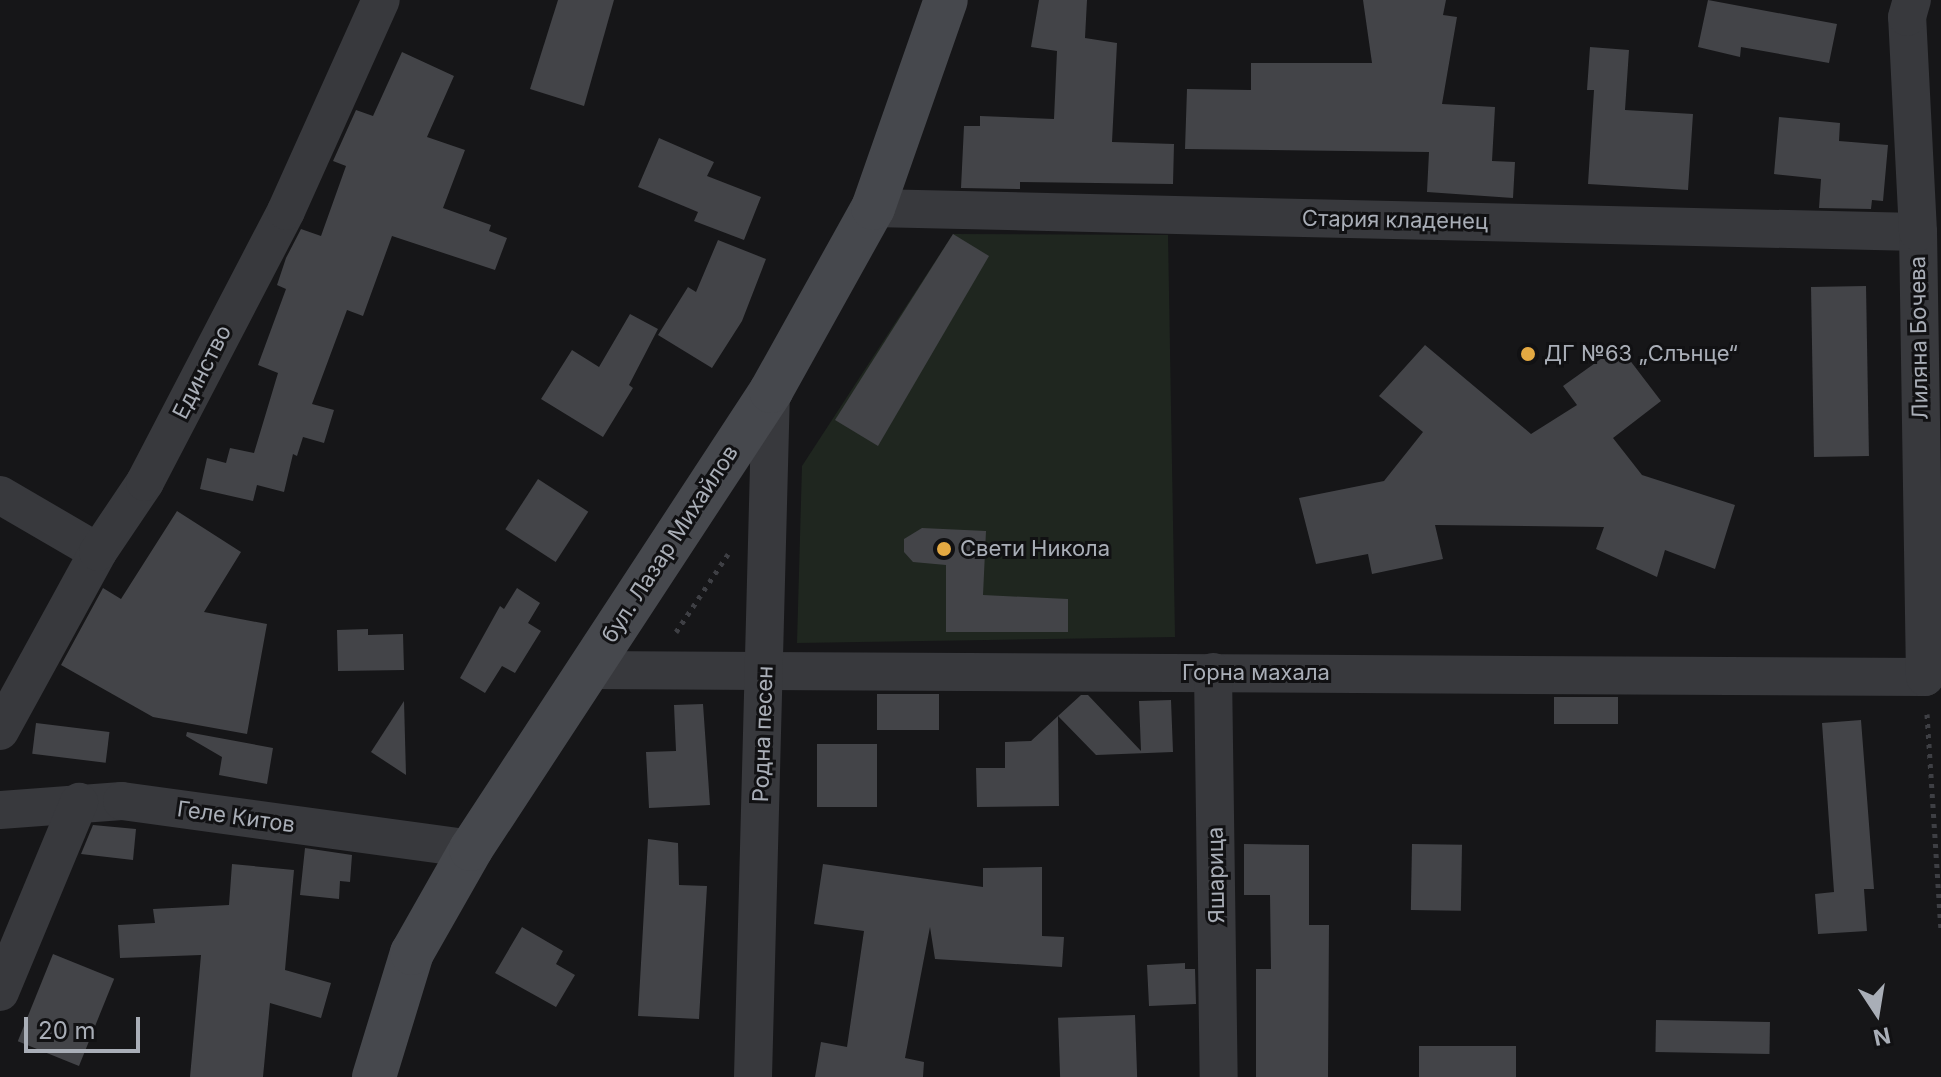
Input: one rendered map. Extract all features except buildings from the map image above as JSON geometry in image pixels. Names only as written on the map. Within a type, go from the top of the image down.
[{"type":"street","name":"Единство","points":[[0,731],[98,552],[145,482],[286,211],[381,0]]},
{"type":"street","name":"бул. Лазар Михайлов","points":[[374,1077],[412,953],[471,849],[771,391],[873,208],[946,0]]},
{"type":"street","name":"Лиляна Бочева","points":[[1912,0],[1907,17],[1918,232],[1925,677]]},
{"type":"street","name":"Стария кладенец","points":[[873,208],[1918,232]]},
{"type":"street","name":"Родна песен","points":[[753,1077],[771,391]]},
{"type":"street","points":[[0,495],[98,552]]},
{"type":"street","name":"Горна махала","points":[[587,670],[1925,677]]},
{"type":"street","name":"Яшарица","points":[[1213,672],[1219,1077]]},
{"type":"street","name":"Геле Китов","points":[[0,810],[122,801],[471,849]]},
{"type":"street","points":[[0,992],[79,802]]},
{"type":"path","points":[[651,671],[735,544]]},
{"type":"path","points":[[1925,677],[1941,933]]},
{"type":"shaded area","points":[[953,234],[1168,235],[1175,637],[797,643],[802,466]]},
{"type":"place","name":"ДГ №63 „Слънце“","points":[[1528,354]]},
{"type":"place","name":"Свети Никола","points":[[944,549]]}]
